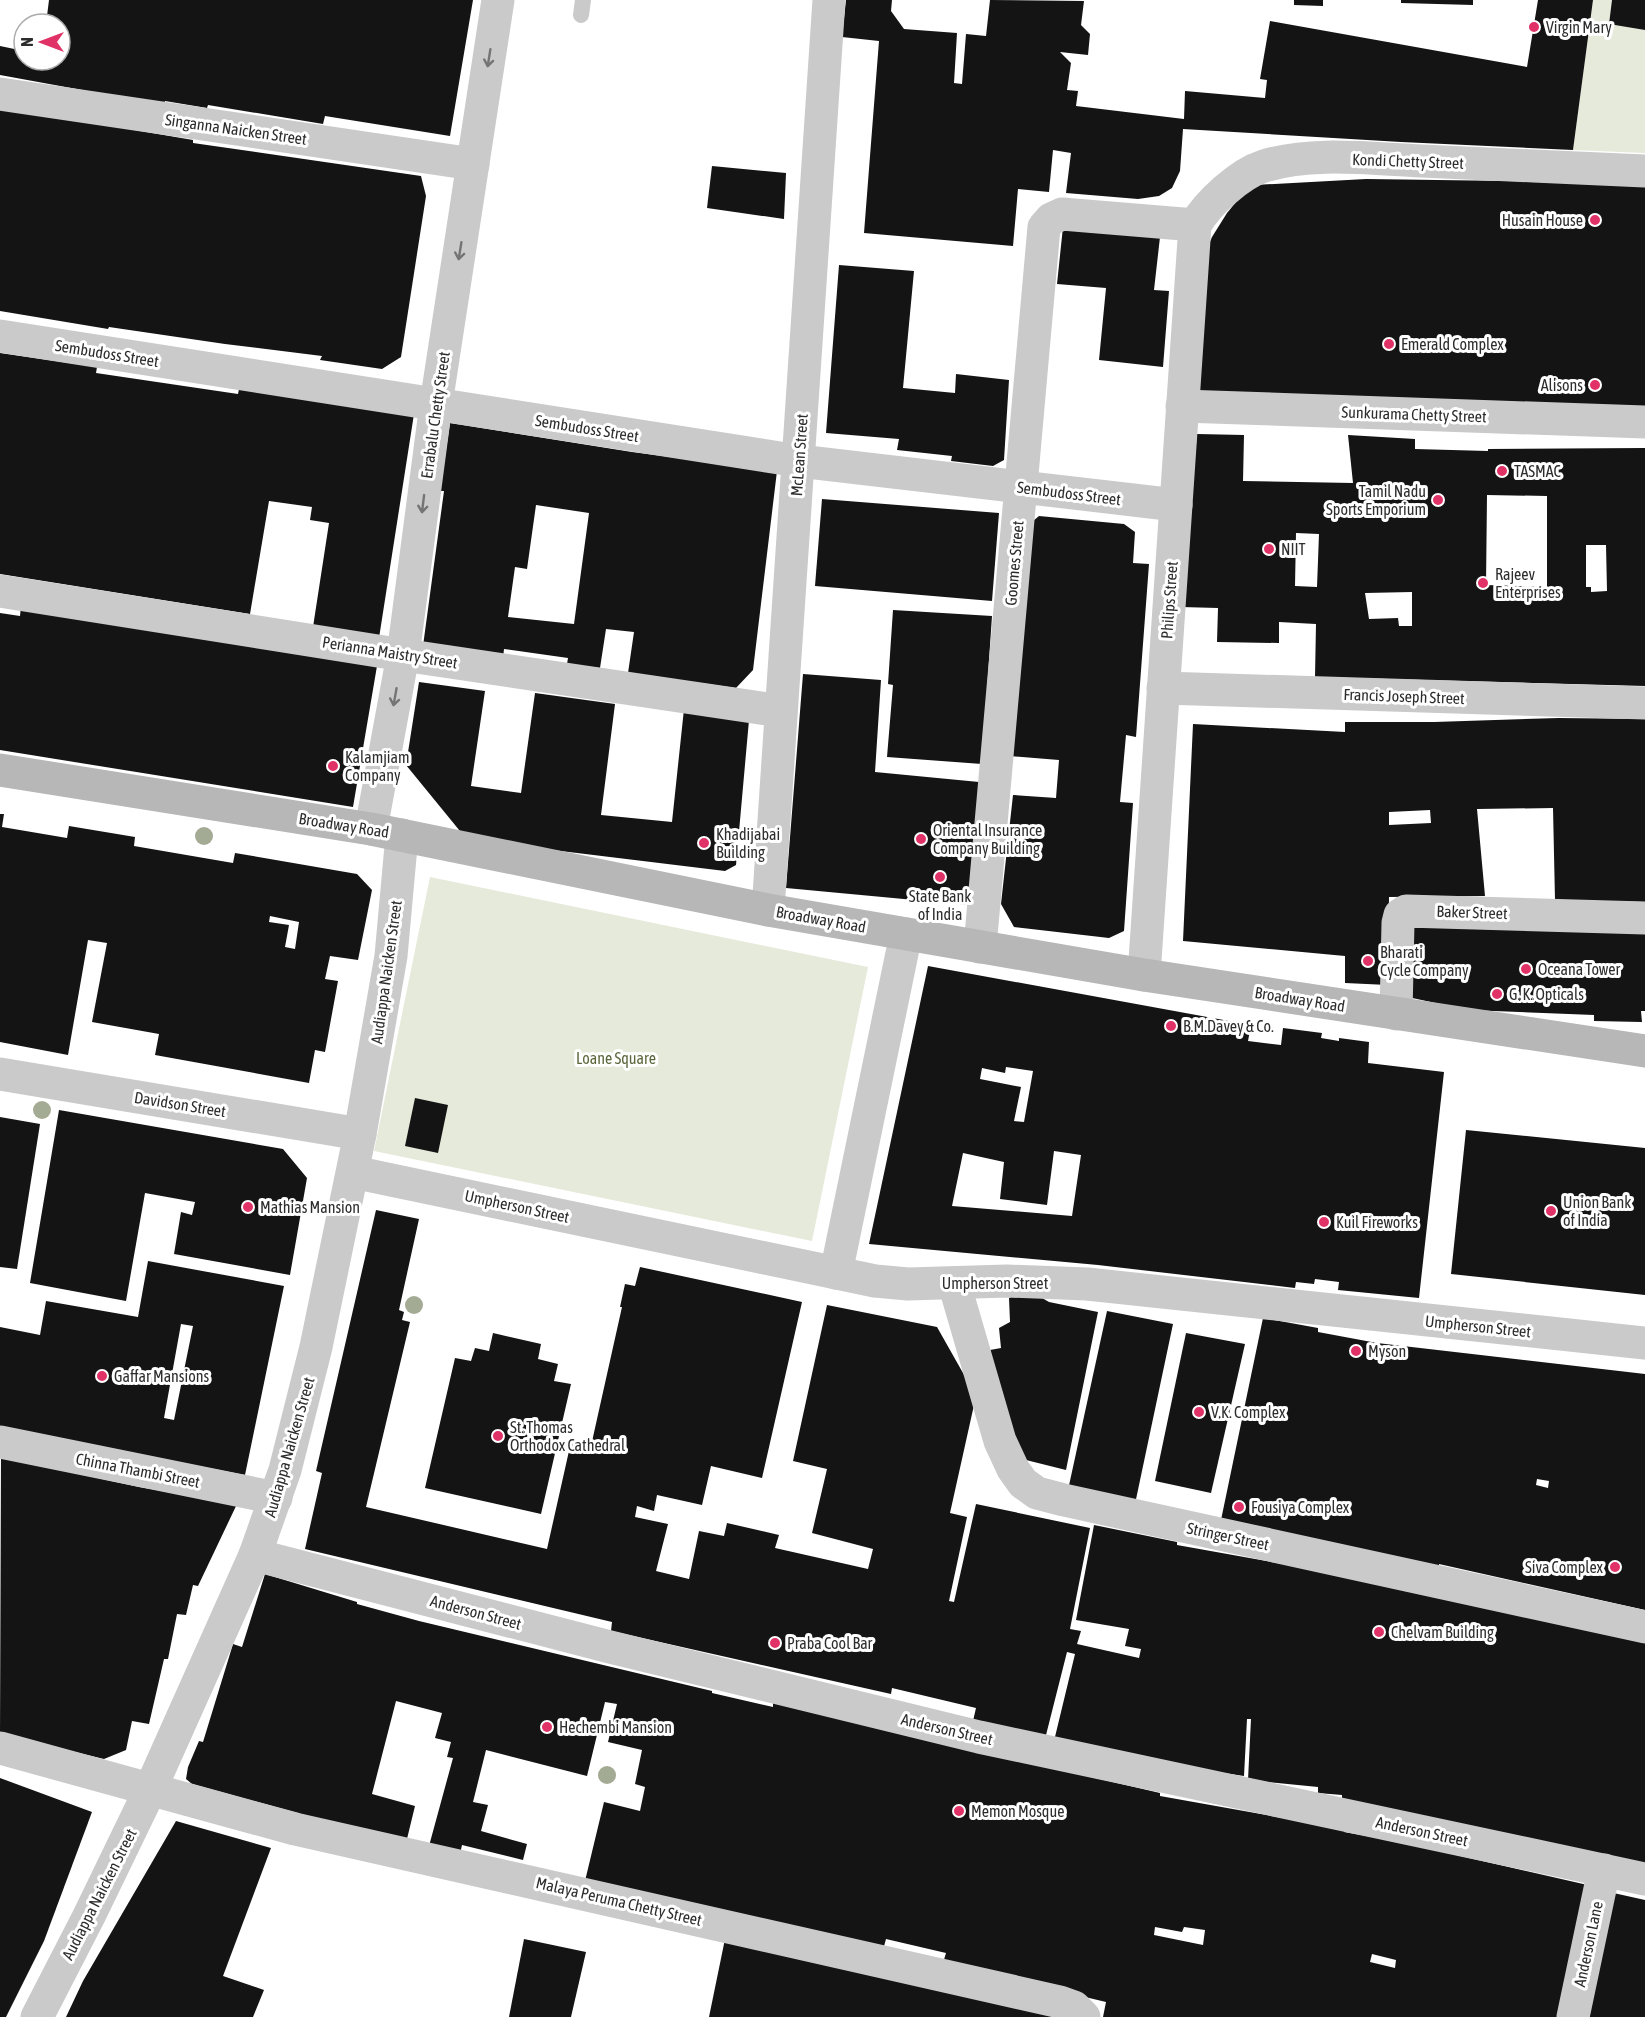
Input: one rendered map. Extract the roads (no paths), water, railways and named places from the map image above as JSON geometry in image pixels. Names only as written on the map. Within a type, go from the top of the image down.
[{"type":"main road","name":"Broadway Road","points":[[0,770],[387,832],[768,910],[980,947],[1144,975],[1645,1051]]},
{"type":"street","name":"Errabalu Chetty Street","points":[[387,832],[403,655],[436,404],[498,0]]},
{"type":"street","name":"McLean Street","points":[[768,910],[829,0]]},
{"type":"street","name":"Singanna Naicken Street","points":[[0,94],[473,164]]},
{"type":"street","name":"Kondi Chetty Street","points":[[1195,225],[1212,203],[1252,171],[1263,166],[1305,158],[1379,159],[1645,171]]},
{"type":"street","name":"Goomes Street","points":[[980,947],[1044,227],[1052,219],[1062,214],[1195,225]]},
{"type":"street","name":"Philips Street","points":[[1144,975],[1195,225]]},
{"type":"street","name":"Sembudoss Street","points":[[0,336],[799,461],[1176,505]]},
{"type":"street","name":"Sunkurama Chetty Street","points":[[1182,406],[1645,422]]},
{"type":"street","name":"Perianna Maistry Street","points":[[0,591],[403,655],[781,711]]},
{"type":"street","name":"Francis Joseph Street","points":[[1163,688],[1645,703]]},
{"type":"street","name":"Audiappa Naicken Street","points":[[37,2017],[100,1895],[150,1790],[255,1555],[276,1498],[302,1408],[353,1172],[391,956],[387,832]]},
{"type":"street","name":"Baker Street","points":[[1396,1014],[1398,923],[1403,912],[1410,910],[1645,918]]},
{"type":"street","points":[[836,1273],[906,934]]},
{"type":"street","name":"Davidson Street","points":[[0,1074],[360,1134]]},
{"type":"street","name":"Umpherson Street","points":[[353,1172],[892,1283],[1007,1281],[1087,1284],[1645,1343]]},
{"type":"street","name":"Stringer Street","points":[[954,1283],[1000,1441],[1018,1476],[1023,1483],[1037,1493],[1645,1627]]},
{"type":"street","name":"Chinna Thambi Street","points":[[0,1442],[276,1498]]},
{"type":"street","name":"Anderson Street","points":[[255,1555],[610,1647],[979,1737],[1645,1879]]},
{"type":"street","name":"Malaya Peruma Chetty Street","points":[[0,1748],[295,1829],[1060,2002],[1074,2007],[1084,2017]]},
{"type":"street","name":"Anderson Lane","points":[[1573,2017],[1604,1870]]},
{"type":"place","name":"Virgin Mary","points":[[1534,27]]},
{"type":"place","name":"Husain House","points":[[1595,220]]},
{"type":"place","name":"Emerald Complex","points":[[1389,344]]},
{"type":"place","name":"Alisons","points":[[1595,385]]},
{"type":"place","name":"TASMAC","points":[[1502,471]]},
{"type":"place","name":"Tamil Nadu Sports Emporium","points":[[1438,500]]},
{"type":"place","name":"NIIT","points":[[1269,549]]},
{"type":"place","name":"Rajeev Enterprises","points":[[1483,583]]},
{"type":"place","name":"Kalamjiam Company","points":[[333,766]]},
{"type":"place","name":"Oriental Insurance Company Building","points":[[921,839]]},
{"type":"place","name":"Khadijabai Building","points":[[704,843]]},
{"type":"place","name":"State Bank of India","points":[[940,877]]},
{"type":"place","name":"Bharati Cycle Company","points":[[1368,961]]},
{"type":"place","name":"Oceana Tower","points":[[1526,969]]},
{"type":"place","name":"G. K. Opticals","points":[[1497,994]]},
{"type":"place","name":"B.M.Davey & Co.","points":[[1171,1026]]},
{"type":"place","name":"Mathias Mansion","points":[[248,1207]]},
{"type":"place","name":"Union Bank of India","points":[[1551,1211]]},
{"type":"place","name":"Kuil Fireworks","points":[[1324,1222]]},
{"type":"place","name":"Myson","points":[[1356,1351]]},
{"type":"place","name":"Gaffar Mansions","points":[[102,1376]]},
{"type":"place","name":"V.K. Complex","points":[[1199,1412]]},
{"type":"place","name":"St. Thomas Orthodox Cathedral","points":[[498,1436]]},
{"type":"place","name":"Fousiya Complex","points":[[1239,1507]]},
{"type":"place","name":"Siva Complex","points":[[1615,1567]]},
{"type":"place","name":"Chelvam Building","points":[[1379,1632]]},
{"type":"place","name":"Praba Cool Bar","points":[[775,1643]]},
{"type":"place","name":"Hechembi Mansion","points":[[547,1727]]},
{"type":"place","name":"Memon Mosque","points":[[959,1811]]},
{"type":"park label","name":"Loane Square","points":[[616,1058]]}]
